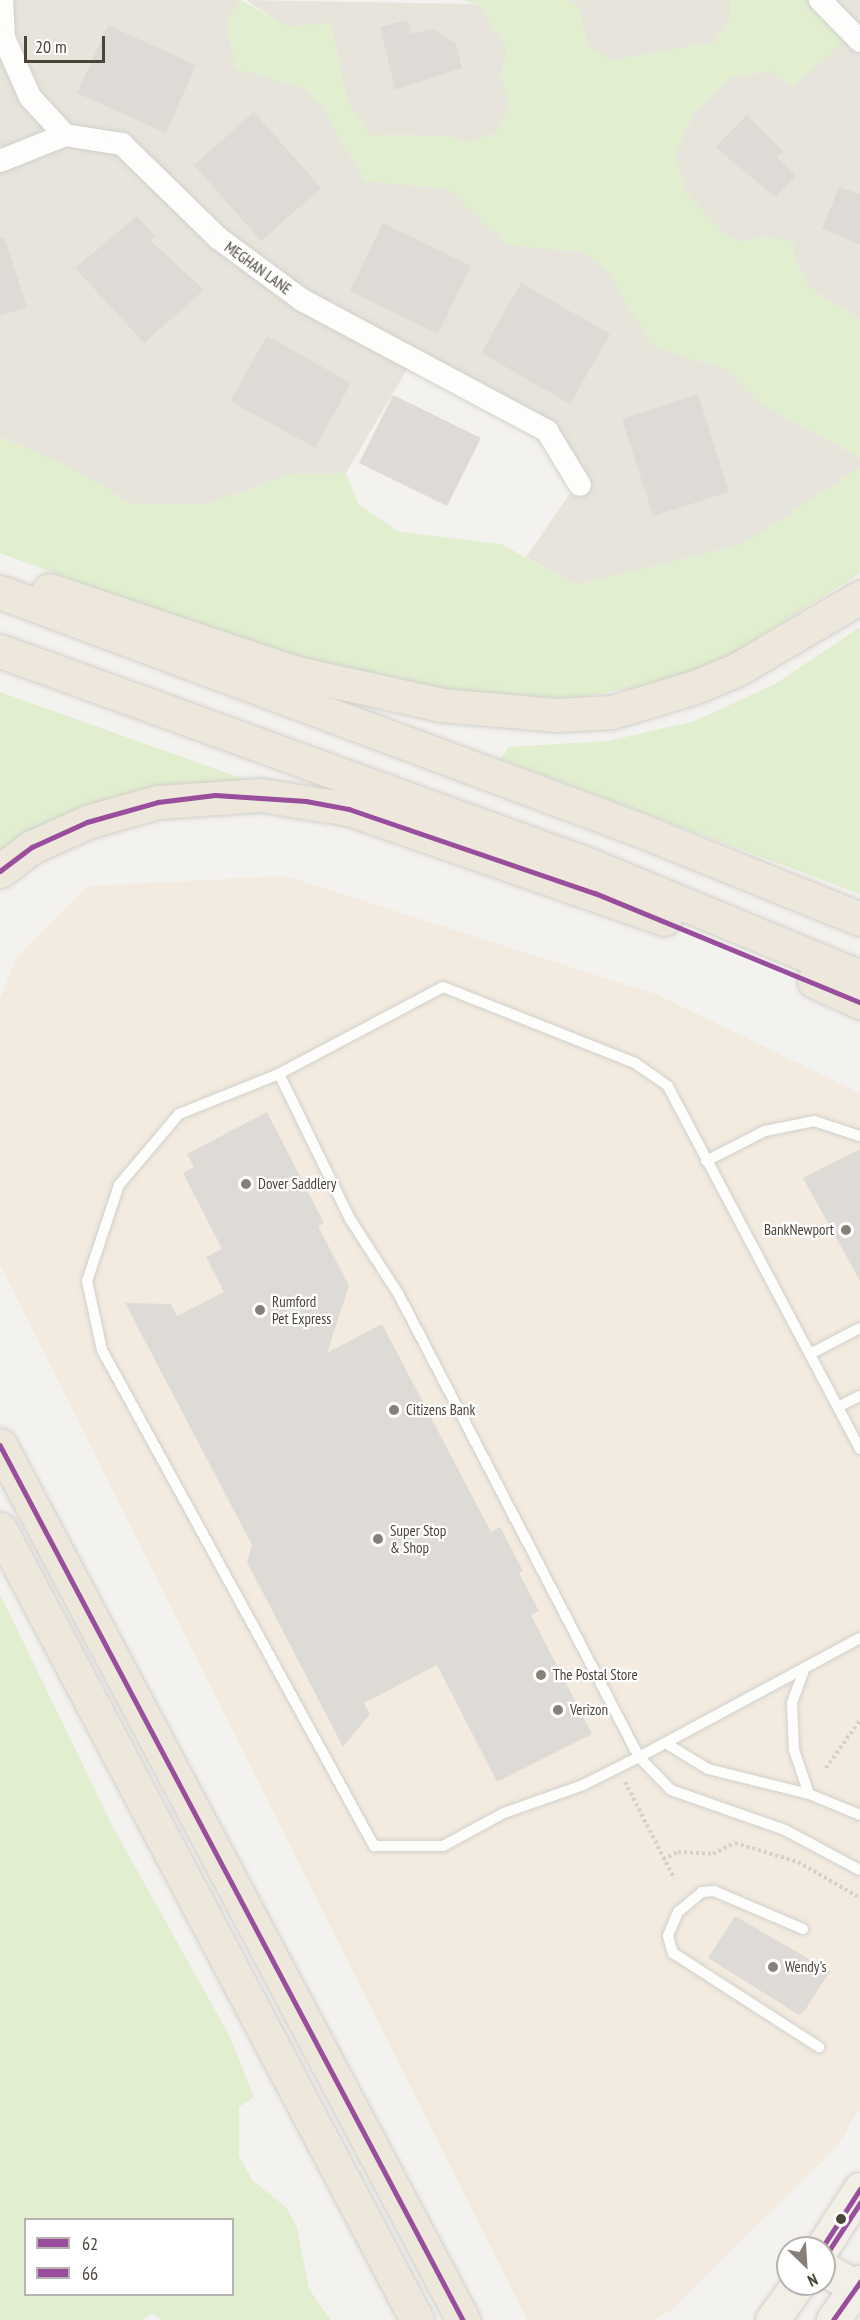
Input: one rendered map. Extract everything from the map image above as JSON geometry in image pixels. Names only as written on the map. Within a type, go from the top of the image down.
[{"type":"highway","points":[[0,577],[122,610],[293,672],[442,705],[556,715],[612,712],[705,682],[738,669],[860,597]]},
{"type":"highway","points":[[0,592],[640,830],[860,919]]},
{"type":"highway","points":[[0,651],[585,864],[860,977]]},
{"type":"highway","points":[[0,871],[32,848],[87,822],[158,802],[215,795],[306,801],[349,809],[595,892],[860,1002]]},
{"type":"highway","points":[[0,1445],[463,2320]]},
{"type":"highway","points":[[0,1529],[417,2320]]},
{"type":"main road","points":[[830,2236],[860,2189]]},
{"type":"main road","points":[[833,2320],[859,2285],[836,2274]]},
{"type":"main road","points":[[772,2320],[789,2296]]},
{"type":"street","points":[[0,161],[66,135],[30,97],[4,38],[2,0]]},
{"type":"street","points":[[820,0],[860,41]]},
{"type":"street","name":"MEGHAN LANE","points":[[66,135],[122,144],[218,238],[302,300],[547,431],[580,485]]},
{"type":"lane","points":[[860,1449],[668,1086],[635,1063],[442,987],[279,1074],[179,1114],[119,1185],[87,1281],[102,1350],[374,1846],[443,1846],[504,1813],[618,1768],[667,1744],[860,1638]]},
{"type":"lane","points":[[279,1074],[350,1219],[404,1305],[639,1757],[670,1790],[785,1830],[860,1870]]},
{"type":"lane","points":[[706,1161],[765,1131],[814,1121],[860,1136]]},
{"type":"lane","points":[[810,1354],[860,1328]]},
{"type":"lane","points":[[838,1407],[860,1396]]},
{"type":"lane","points":[[804,1670],[792,1703],[794,1750],[809,1794]]},
{"type":"lane","points":[[667,1744],[708,1768],[809,1794],[860,1815]]},
{"type":"lane","points":[[803,1929],[714,1891],[702,1892],[678,1912],[668,1936],[673,1953],[819,2047]]},
{"type":"path","points":[[826,1768],[860,1720]]},
{"type":"path","points":[[618,1768],[674,1878]]},
{"type":"path","points":[[663,1859],[678,1852],[713,1854],[735,1843],[798,1862],[860,1898]]},
{"type":"shaded area","points":[[0,0],[241,0],[226,22],[236,68],[303,88],[323,108],[365,181],[449,189],[508,245],[583,252],[606,269],[654,347],[727,369],[763,405],[860,458],[860,467],[744,544],[576,585],[526,557],[573,489],[556,456],[525,424],[409,366],[346,473],[290,474],[209,504],[133,504],[65,465],[0,437]]},
{"type":"shaded area","points":[[246,0],[478,4],[507,49],[501,77],[511,106],[495,134],[469,143],[449,136],[370,135],[347,101],[331,23],[287,27]]},
{"type":"shaded area","points":[[567,0],[730,0],[730,18],[714,42],[609,61],[587,44],[578,5]]},
{"type":"shaded area","points":[[823,0],[860,0],[860,319],[811,289],[784,243],[769,237],[737,242],[719,229],[685,191],[675,153],[694,113],[732,77],[770,71],[792,87]]},
{"type":"shaded area","points":[[286,876],[658,995],[860,1093],[860,2108],[836,2148],[669,2312],[652,2320],[527,2320],[0,1265],[0,998],[16,959],[87,886]]},
{"type":"green space","points":[[241,0],[287,26],[331,23],[347,101],[370,135],[450,136],[469,143],[495,134],[511,106],[501,77],[507,49],[478,4],[461,0],[567,0],[578,5],[587,44],[609,61],[714,42],[730,18],[730,0],[823,0],[851,36],[792,87],[770,71],[732,77],[694,113],[675,153],[685,191],[719,229],[737,242],[769,237],[794,242],[795,263],[811,289],[860,319],[860,458],[763,405],[727,369],[654,347],[606,269],[583,252],[508,245],[449,189],[365,181],[323,108],[303,88],[236,68],[226,22]]},
{"type":"green space","points":[[0,437],[65,465],[133,504],[209,504],[290,474],[346,473],[359,505],[400,532],[501,544],[576,585],[744,544],[860,467],[860,573],[701,674],[575,699],[450,703],[197,626],[0,553]]},
{"type":"green space","points":[[860,627],[860,894],[500,759],[508,747],[608,741],[695,721],[775,684]]},
{"type":"green space","points":[[0,692],[241,778],[248,781],[0,862]]},
{"type":"green space","points":[[0,1594],[114,1829],[229,2035],[254,2097],[239,2107],[239,2156],[253,2181],[286,2207],[297,2227],[309,2289],[331,2320],[162,2320],[152,2313],[142,2320],[0,2320]]},
{"type":"building","points":[[408,20],[411,34],[432,29],[456,43],[462,68],[395,90],[380,27]]},
{"type":"building","points":[[108,25],[196,65],[166,133],[77,93]]},
{"type":"building","points":[[254,112],[321,188],[261,241],[194,165]]},
{"type":"building","points":[[747,115],[783,151],[777,157],[796,176],[775,197],[715,147]]},
{"type":"building","points":[[839,187],[860,194],[860,244],[822,229]]},
{"type":"building","points":[[137,216],[155,236],[151,241],[204,290],[144,343],[75,268]]},
{"type":"building","points":[[383,223],[471,266],[438,334],[350,291]]},
{"type":"building","points":[[0,237],[4,237],[27,307],[0,316]]},
{"type":"building","points":[[521,283],[610,334],[570,404],[481,353]]},
{"type":"building","points":[[267,336],[351,383],[315,448],[230,401]]},
{"type":"building","points":[[698,394],[729,492],[653,516],[622,419]]},
{"type":"building","points":[[393,395],[481,438],[447,506],[359,463]]},
{"type":"building","name":"Super Stop & Shop","points":[[267,1112],[324,1223],[318,1226],[349,1286],[327,1353],[382,1324],[491,1532],[500,1527],[523,1571],[519,1573],[539,1611],[531,1615],[592,1734],[497,1782],[437,1665],[364,1703],[370,1714],[343,1747],[247,1562],[252,1545],[125,1303],[171,1304],[177,1316],[224,1292],[206,1257],[222,1249],[183,1173],[194,1167],[187,1154]]},
{"type":"building","name":"BankNewport","points":[[860,1149],[860,1281],[803,1178]]},
{"type":"building","name":"Wendy's","points":[[735,1916],[830,1971],[804,2012],[799,2015],[708,1958]]},
{"type":"transit line","name":"62","points":[[0,871],[32,847],[87,822],[158,802],[215,795],[306,801],[349,809],[595,893],[860,1002]]},
{"type":"transit line","name":"62","points":[[0,1445],[463,2320]]},
{"type":"transit line","name":"62","points":[[830,2236],[860,2189]]},
{"type":"transit line","name":"66","points":[[836,2240],[860,2203]]},
{"type":"transit line","name":"62","points":[[833,2320],[860,2282]]},
{"type":"place","name":"Dover Saddlery","points":[[246,1184]]},
{"type":"place","name":"BankNewport","points":[[846,1230]]},
{"type":"place","name":"Rumford Pet Express","points":[[260,1310]]},
{"type":"place","name":"Citizens Bank","points":[[394,1410]]},
{"type":"place","name":"Super Stop & Shop","points":[[378,1539]]},
{"type":"place","name":"The Postal Store","points":[[541,1675]]},
{"type":"place","name":"Verizon","points":[[558,1710]]},
{"type":"place","name":"Wendy's","points":[[773,1967]]}]
